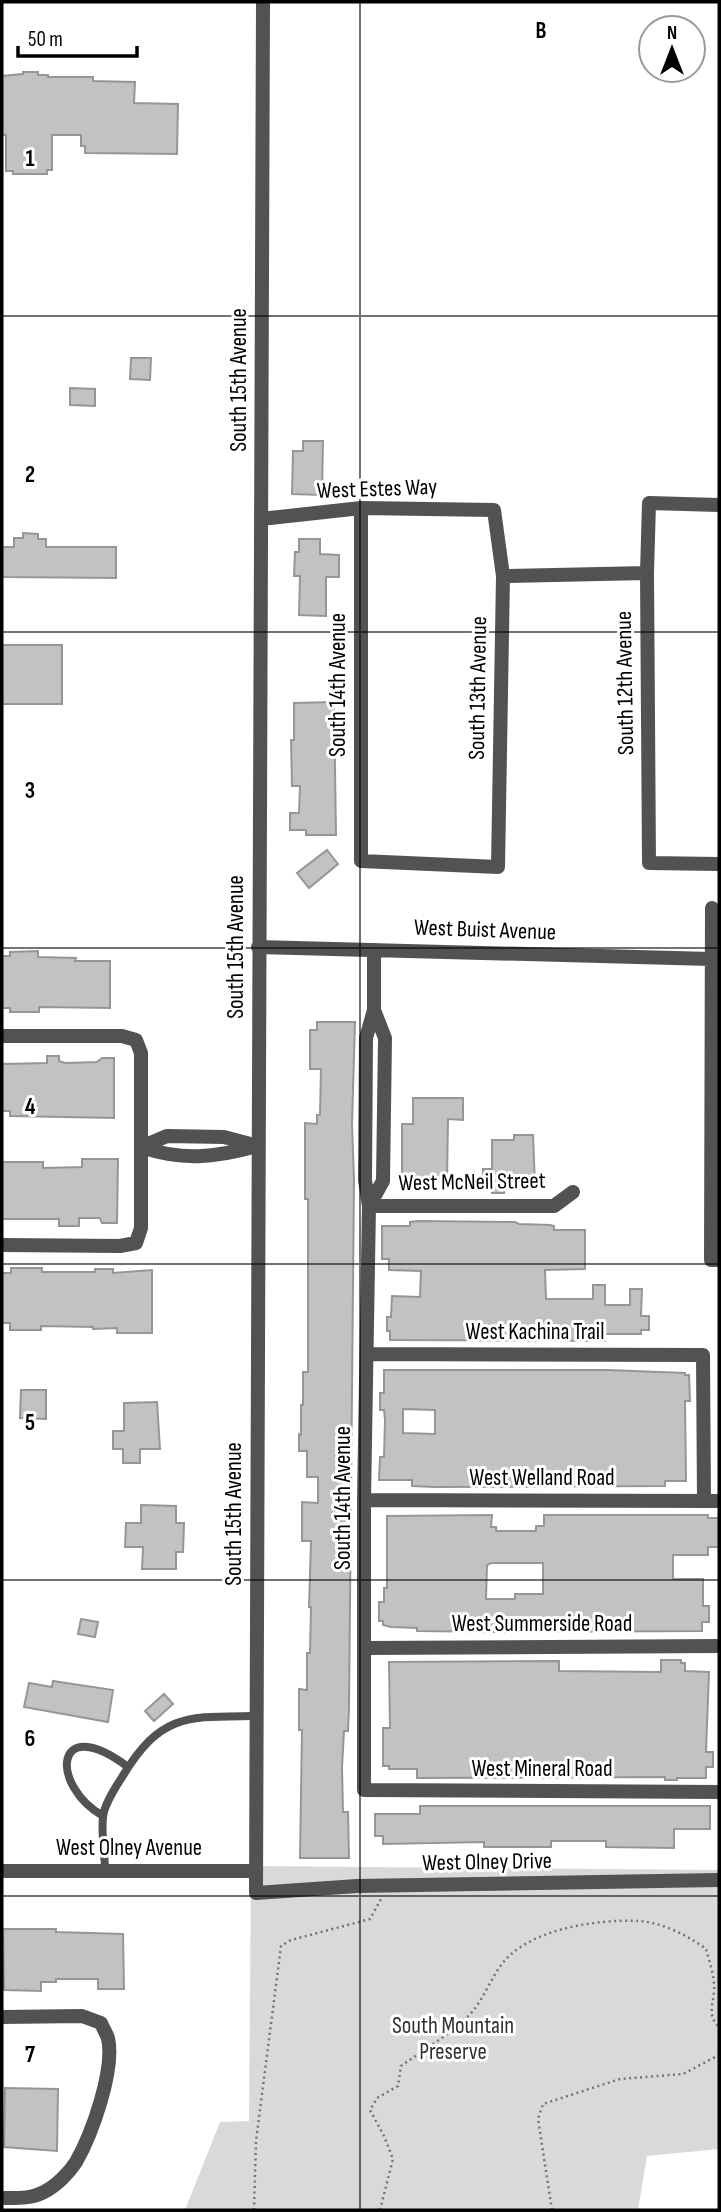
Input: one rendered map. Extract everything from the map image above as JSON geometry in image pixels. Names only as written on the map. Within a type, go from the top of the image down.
[{"type":"street","name":"South 15th Avenue","points":[[256,1893],[263,2]]},
{"type":"street","name":"South 12th Avenue","points":[[719,505],[649,503],[646,573],[649,863],[719,864]]},
{"type":"street","name":"West Estes Way","points":[[261,519],[361,508],[494,510]]},
{"type":"street","name":"South 14th Avenue","points":[[361,508],[361,861],[498,867]]},
{"type":"street","name":"South 13th Avenue","points":[[494,510],[503,576],[498,867]]},
{"type":"street","points":[[503,576],[646,573]]},
{"type":"street","points":[[712,908],[715,959],[715,1260]]},
{"type":"street","name":"West Buist Avenue","points":[[258,947],[715,959]]},
{"type":"street","name":"South 14th Avenue","points":[[364,1790],[364,1500],[369,1206],[365,1180],[366,1038],[374,1010],[374,950]]},
{"type":"street","name":"South 14th Avenue","points":[[369,1206],[383,1181],[385,1038],[374,1010]]},
{"type":"street","points":[[2,1036],[122,1036],[136,1040],[141,1053],[141,1227],[136,1243],[120,1246],[2,1245]]},
{"type":"street","points":[[366,1060],[384,1060]]},
{"type":"street","points":[[141,1147],[167,1136],[224,1137],[258,1146]]},
{"type":"street","points":[[193,1137],[193,1156]]},
{"type":"street","points":[[141,1147],[167,1156],[223,1156],[258,1146]]},
{"type":"street","name":"West McNeil Street","points":[[369,1206],[554,1206],[573,1192]]},
{"type":"street","name":"West Kachina Trail","points":[[367,1354],[703,1356],[712,1501]]},
{"type":"street","name":"West Welland Road","points":[[364,1500],[712,1501]]},
{"type":"street","name":"West Summerside Road","points":[[366,1648],[719,1646]]},
{"type":"street","name":"West Mineral Road","points":[[364,1790],[719,1792]]},
{"type":"street","name":"West Olney Avenue","points":[[2,1871],[256,1871]]},
{"type":"street","name":"West Olney Drive","points":[[256,1893],[386,1886],[719,1880]]},
{"type":"street","points":[[2,2017],[82,2016],[101,2023],[108,2038],[109,2061],[106,2084],[75,2164],[58,2183],[44,2192],[27,2198],[2,2198]]},
{"type":"lane","points":[[105,1871],[103,1816],[128,1767],[151,1738],[178,1721],[200,1717],[256,1716]]},
{"type":"lane","points":[[103,1816],[91,1810],[72,1784],[66,1765],[67,1755],[73,1748],[89,1746],[104,1750],[128,1767]]},
{"type":"path","points":[[254,2210],[256,2141],[281,1946],[291,1940],[370,1919],[386,1886]]},
{"type":"path","points":[[380,2210],[393,2159],[370,2110],[373,2104],[377,2098],[397,2086],[401,2066],[455,2027],[473,2010],[508,1958],[533,1941],[576,1924],[641,1920],[687,1935],[706,1949],[715,1985],[711,2012],[719,2027]]},
{"type":"path","points":[[552,2210],[538,2119],[543,2104],[620,2079],[683,2074],[719,2055]]},
{"type":"green space","name":"South Mountain Preserve","points":[[251,1866],[719,1870],[719,2149],[647,2156],[638,2210],[185,2210],[220,2122],[249,2121]]},
{"type":"building","points":[[38,72],[38,75],[48,77],[93,77],[93,81],[135,82],[134,103],[178,104],[177,154],[85,153],[85,146],[81,146],[81,135],[52,135],[52,170],[47,170],[47,174],[13,174],[13,171],[6,171],[6,135],[2,135],[2,76]]},
{"type":"building","points":[[131,358],[151,358],[150,380],[130,379]]},
{"type":"building","points":[[70,388],[95,389],[95,406],[70,405]]},
{"type":"building","points":[[303,441],[323,441],[322,495],[292,494],[293,451],[303,451]]},
{"type":"building","points":[[23,533],[38,534],[38,539],[46,539],[46,547],[116,547],[116,578],[2,577],[2,547],[14,547],[14,538],[23,538]]},
{"type":"building","points":[[299,539],[320,539],[320,554],[339,555],[339,577],[326,577],[326,616],[299,615],[300,576],[294,576],[295,552],[299,552]]},
{"type":"building","points":[[2,645],[62,645],[62,704],[2,704]]},
{"type":"building","points":[[334,702],[336,835],[306,835],[306,830],[290,830],[290,813],[299,813],[300,786],[292,786],[291,740],[294,740],[294,703]]},
{"type":"building","points":[[327,850],[338,864],[309,888],[297,873]]},
{"type":"building","points":[[38,951],[38,957],[110,961],[110,1008],[39,1007],[39,1012],[10,1012],[10,1008],[2,1008],[2,956],[10,956],[10,952]]},
{"type":"building","points":[[317,1022],[355,1022],[352,1124],[354,1180],[349,1708],[348,1731],[344,1731],[342,1767],[343,1812],[348,1812],[349,1858],[300,1858],[302,1730],[299,1730],[299,1689],[307,1690],[311,1607],[311,1541],[302,1541],[302,1502],[318,1503],[318,1477],[307,1477],[307,1451],[299,1451],[303,1372],[308,1372],[305,1123],[317,1124],[317,1115],[320,1115],[321,1069],[310,1069],[310,1030],[317,1030]]},
{"type":"building","points":[[47,1056],[59,1056],[59,1061],[65,1063],[97,1062],[102,1058],[114,1058],[114,1118],[10,1116],[10,1111],[2,1111],[2,1064],[47,1063]]},
{"type":"building","points":[[413,1098],[463,1098],[463,1120],[448,1119],[447,1181],[402,1181],[402,1124],[413,1124]]},
{"type":"building","points":[[514,1135],[533,1135],[535,1186],[492,1193],[492,1183],[483,1183],[483,1169],[492,1169],[492,1140],[514,1140]]},
{"type":"building","points":[[82,1159],[118,1159],[117,1223],[102,1223],[100,1218],[79,1218],[79,1226],[59,1226],[59,1219],[2,1219],[2,1162],[43,1162],[43,1168],[82,1167]]},
{"type":"building","points":[[410,1222],[515,1222],[550,1225],[554,1226],[554,1230],[585,1230],[585,1269],[545,1270],[546,1299],[593,1299],[593,1285],[605,1285],[605,1305],[630,1305],[630,1289],[642,1289],[641,1316],[649,1316],[649,1330],[641,1330],[641,1334],[605,1334],[605,1341],[390,1340],[387,1317],[391,1317],[392,1296],[420,1297],[421,1271],[389,1270],[389,1259],[382,1259],[382,1226],[410,1226]]},
{"type":"building","points":[[11,1268],[42,1268],[42,1272],[95,1272],[95,1269],[113,1269],[113,1273],[152,1270],[152,1333],[117,1333],[117,1328],[93,1327],[41,1326],[41,1330],[10,1330],[10,1323],[2,1323],[2,1273],[11,1273]]},
{"type":"building","points":[[384,1370],[608,1370],[685,1373],[689,1375],[690,1401],[685,1401],[686,1481],[665,1481],[665,1486],[435,1487],[412,1486],[412,1480],[379,1480],[380,1457],[384,1457],[385,1420],[384,1410],[380,1410],[380,1393],[384,1393]],"holes":[[[403,1409],[435,1410],[435,1434],[403,1433]]]},
{"type":"building","points":[[21,1390],[46,1390],[46,1419],[20,1418]]},
{"type":"building","points":[[157,1402],[160,1449],[140,1449],[140,1463],[123,1463],[123,1449],[113,1449],[113,1431],[124,1431],[124,1403]]},
{"type":"building","points":[[141,1505],[176,1506],[176,1523],[184,1523],[183,1552],[176,1552],[176,1569],[142,1569],[143,1547],[125,1547],[126,1523],[141,1523]]},
{"type":"building","points":[[492,1515],[491,1527],[496,1527],[496,1531],[536,1531],[536,1526],[544,1526],[544,1515],[708,1515],[708,1518],[719,1518],[719,1547],[708,1547],[708,1555],[673,1555],[673,1579],[703,1579],[703,1606],[709,1606],[709,1622],[702,1622],[702,1631],[417,1631],[417,1628],[383,1625],[383,1621],[379,1621],[379,1602],[384,1602],[384,1588],[387,1588],[387,1516]],"holes":[[[543,1563],[543,1594],[515,1594],[515,1599],[486,1599],[487,1565]]]},
{"type":"building","points":[[81,1619],[98,1622],[95,1637],[78,1634]]},
{"type":"building","points":[[661,1660],[681,1660],[681,1663],[685,1663],[685,1671],[709,1672],[706,1752],[713,1752],[713,1767],[706,1767],[706,1778],[417,1778],[417,1769],[389,1769],[389,1766],[383,1766],[383,1728],[390,1728],[389,1662],[559,1661],[559,1671],[661,1672]]},
{"type":"building","points":[[53,1681],[113,1690],[108,1722],[24,1707],[29,1683],[52,1687]]},
{"type":"building","points":[[164,1694],[173,1704],[154,1721],[145,1711]]},
{"type":"building","points":[[420,1806],[710,1806],[710,1829],[674,1829],[674,1848],[606,1847],[606,1841],[551,1841],[551,1847],[484,1847],[484,1842],[383,1844],[383,1836],[375,1836],[375,1814],[420,1814]]},
{"type":"building","points":[[3,1929],[56,1929],[56,1932],[123,1934],[124,1989],[98,1989],[98,1979],[56,1979],[56,1982],[41,1982],[41,1991],[4,1990]]},
{"type":"building","points":[[5,2088],[58,2089],[57,2151],[4,2147]]}]
